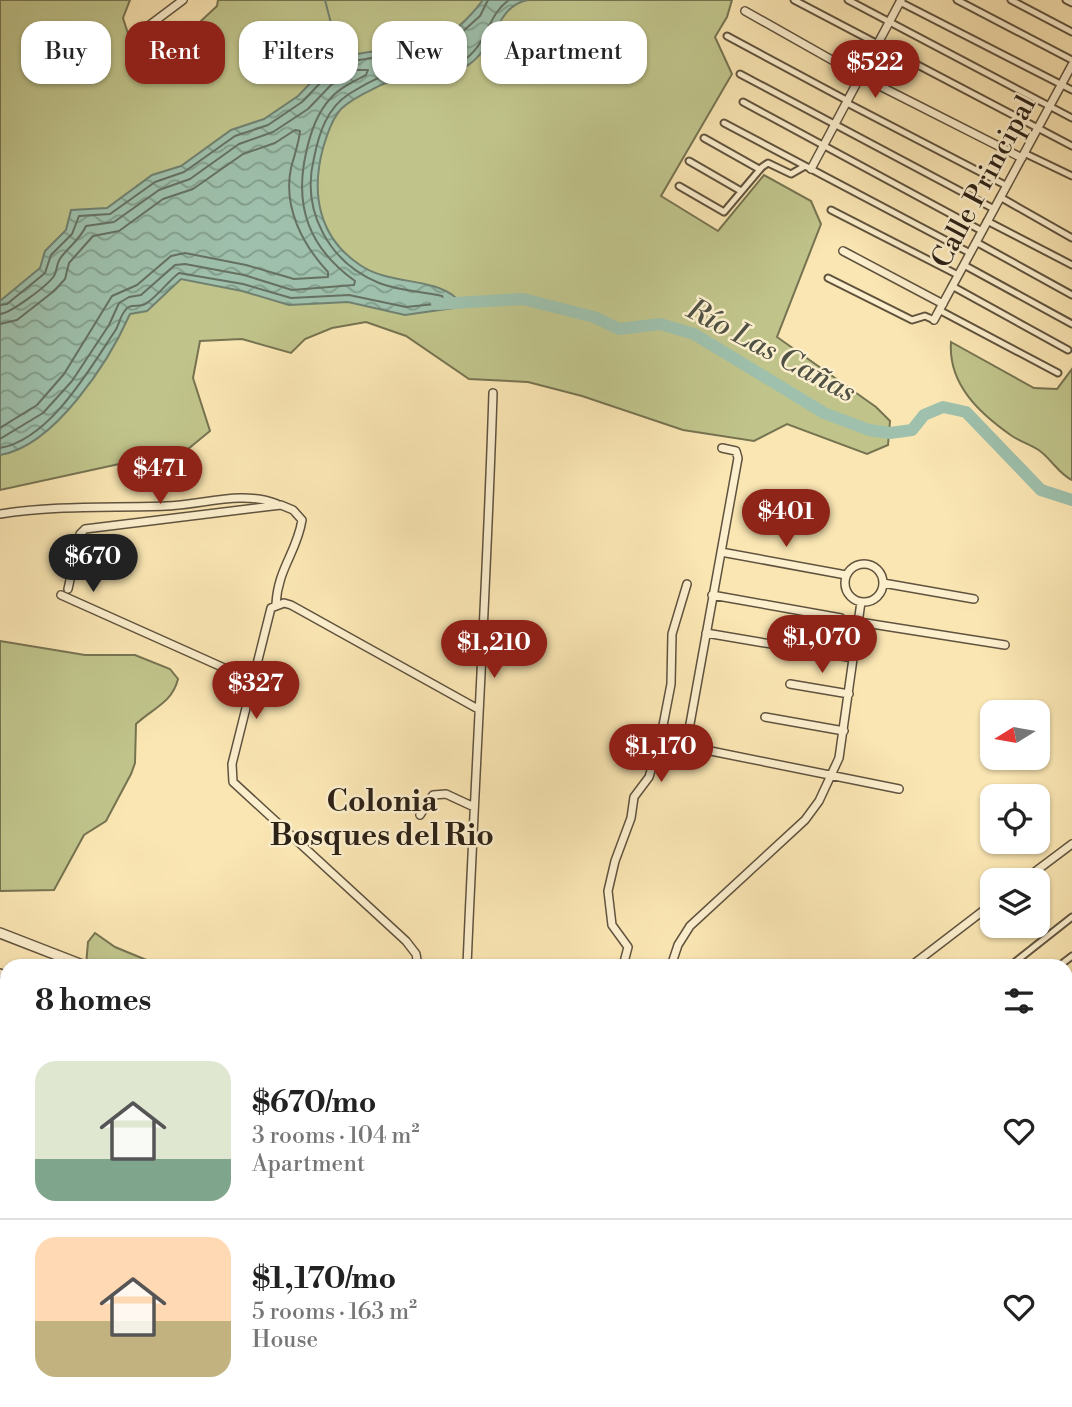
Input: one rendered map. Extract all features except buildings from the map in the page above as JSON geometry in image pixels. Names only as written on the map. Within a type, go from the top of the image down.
[{"type":"street","points":[[155,21],[183,0]]},
{"type":"street","points":[[794,0],[877,46],[1072,146]]},
{"type":"street","points":[[848,0],[1072,118]]},
{"type":"street","points":[[957,0],[1072,62]]},
{"type":"street","points":[[1011,0],[1072,32]]},
{"type":"street","points":[[1066,0],[1072,3]]},
{"type":"street","points":[[679,186],[724,212],[759,169],[768,163],[791,174],[808,167],[823,147],[901,1],[1072,90]]},
{"type":"street","points":[[745,11],[862,77],[1072,176]]},
{"type":"street","points":[[727,36],[1007,186]]},
{"type":"street","name":"Calle Principal","points":[[934,320],[1072,62]]},
{"type":"street","points":[[740,74],[994,209]]},
{"type":"street","points":[[743,102],[982,231]]},
{"type":"street","points":[[724,123],[970,253]]},
{"type":"street","points":[[704,138],[759,169]]},
{"type":"street","points":[[689,161],[741,191]]},
{"type":"street","points":[[1000,197],[1072,237]]},
{"type":"street","points":[[831,210],[958,275]]},
{"type":"street","points":[[988,221],[1072,265]]},
{"type":"street","points":[[976,242],[1072,295]]},
{"type":"street","points":[[843,251],[1058,373]]},
{"type":"street","points":[[964,265],[1072,324]]},
{"type":"street","points":[[828,278],[912,320],[925,316],[934,320]]},
{"type":"street","points":[[952,286],[1068,350]]},
{"type":"street","points":[[467,959],[478,709],[487,590],[493,393]]},
{"type":"street","points":[[722,448],[736,451],[738,458],[705,633],[688,749],[899,789]]},
{"type":"street","points":[[0,514],[48,509],[170,506],[211,499],[258,500],[293,510],[302,520],[300,536],[282,568],[276,604],[271,608],[251,680],[232,764],[233,782],[406,941],[417,959]]},
{"type":"street","points":[[68,589],[79,534],[85,529],[281,505]]},
{"type":"street","points":[[721,552],[846,575]]},
{"type":"street","points":[[868,564],[879,570],[883,583],[874,600],[861,601],[847,592],[846,575],[855,566],[868,564]]},
{"type":"street","points":[[883,583],[974,599]]},
{"type":"street","points":[[625,959],[628,947],[612,925],[608,891],[634,797],[649,777],[660,741],[671,684],[672,634],[687,584]]},
{"type":"street","points":[[61,595],[251,680]]},
{"type":"street","points":[[712,596],[841,618]]},
{"type":"street","points":[[673,959],[678,944],[690,926],[804,820],[819,801],[832,777],[844,731],[861,601]]},
{"type":"street","points":[[276,604],[291,605],[478,709]]},
{"type":"street","points":[[859,622],[1005,645]]},
{"type":"street","points":[[705,633],[853,658]]},
{"type":"street","points":[[790,684],[849,694]]},
{"type":"street","points":[[765,718],[844,731]]},
{"type":"street","points":[[420,815],[433,795],[446,794],[474,807]]},
{"type":"street","points":[[1040,868],[1072,844]]},
{"type":"street","points":[[920,959],[980,913]]},
{"type":"street","points":[[1019,959],[1072,917]]},
{"type":"street","points":[[0,933],[67,959]]},
{"type":"green space","points":[[0,0],[130,0],[123,18],[125,84],[225,84],[225,21],[201,21],[217,6],[218,0],[732,0],[727,17],[715,37],[732,74],[661,196],[718,231],[764,175],[811,201],[821,224],[777,337],[876,407],[890,421],[888,445],[867,454],[787,424],[754,441],[683,430],[582,396],[528,382],[469,379],[406,336],[366,322],[332,328],[305,339],[291,353],[242,339],[200,341],[193,378],[210,431],[188,449],[0,490]]},
{"type":"green space","points":[[951,342],[1034,388],[1057,389],[1072,369],[1072,480],[1040,451],[1012,436],[977,407],[960,384],[951,357]]},
{"type":"green space","points":[[0,641],[85,655],[135,655],[170,669],[178,679],[167,700],[136,724],[135,763],[131,774],[106,821],[84,835],[54,890],[0,891]]},
{"type":"green space","points":[[95,933],[115,947],[144,959],[87,959],[88,942]]},
{"type":"water","points":[[483,0],[528,0],[516,4],[501,21],[481,21],[481,52],[467,66],[467,21],[464,21]]},
{"type":"water","points":[[372,52],[372,84],[384,84],[345,105],[330,127],[319,165],[318,197],[321,213],[335,241],[360,265],[384,276],[434,286],[445,291],[455,297],[453,308],[405,315],[348,302],[289,305],[242,291],[181,279],[147,311],[130,314],[109,355],[78,399],[60,419],[41,436],[21,448],[0,455],[0,301],[40,268],[45,251],[66,230],[71,210],[107,208],[152,175],[181,166],[231,130],[264,119],[298,96],[309,84],[358,84],[358,54]]},
{"type":"waterway","points":[[325,0],[330,21]]},
{"type":"waterway","name":"Río Las Cañas","points":[[437,304],[523,299],[594,317],[619,329],[660,324],[694,334],[824,413],[869,430],[890,433],[912,430],[924,415],[943,407],[966,412],[1041,490],[1072,500]]},
{"type":"district","name":"Colonia Bosques del Rio","points":[[382,819]]}]
